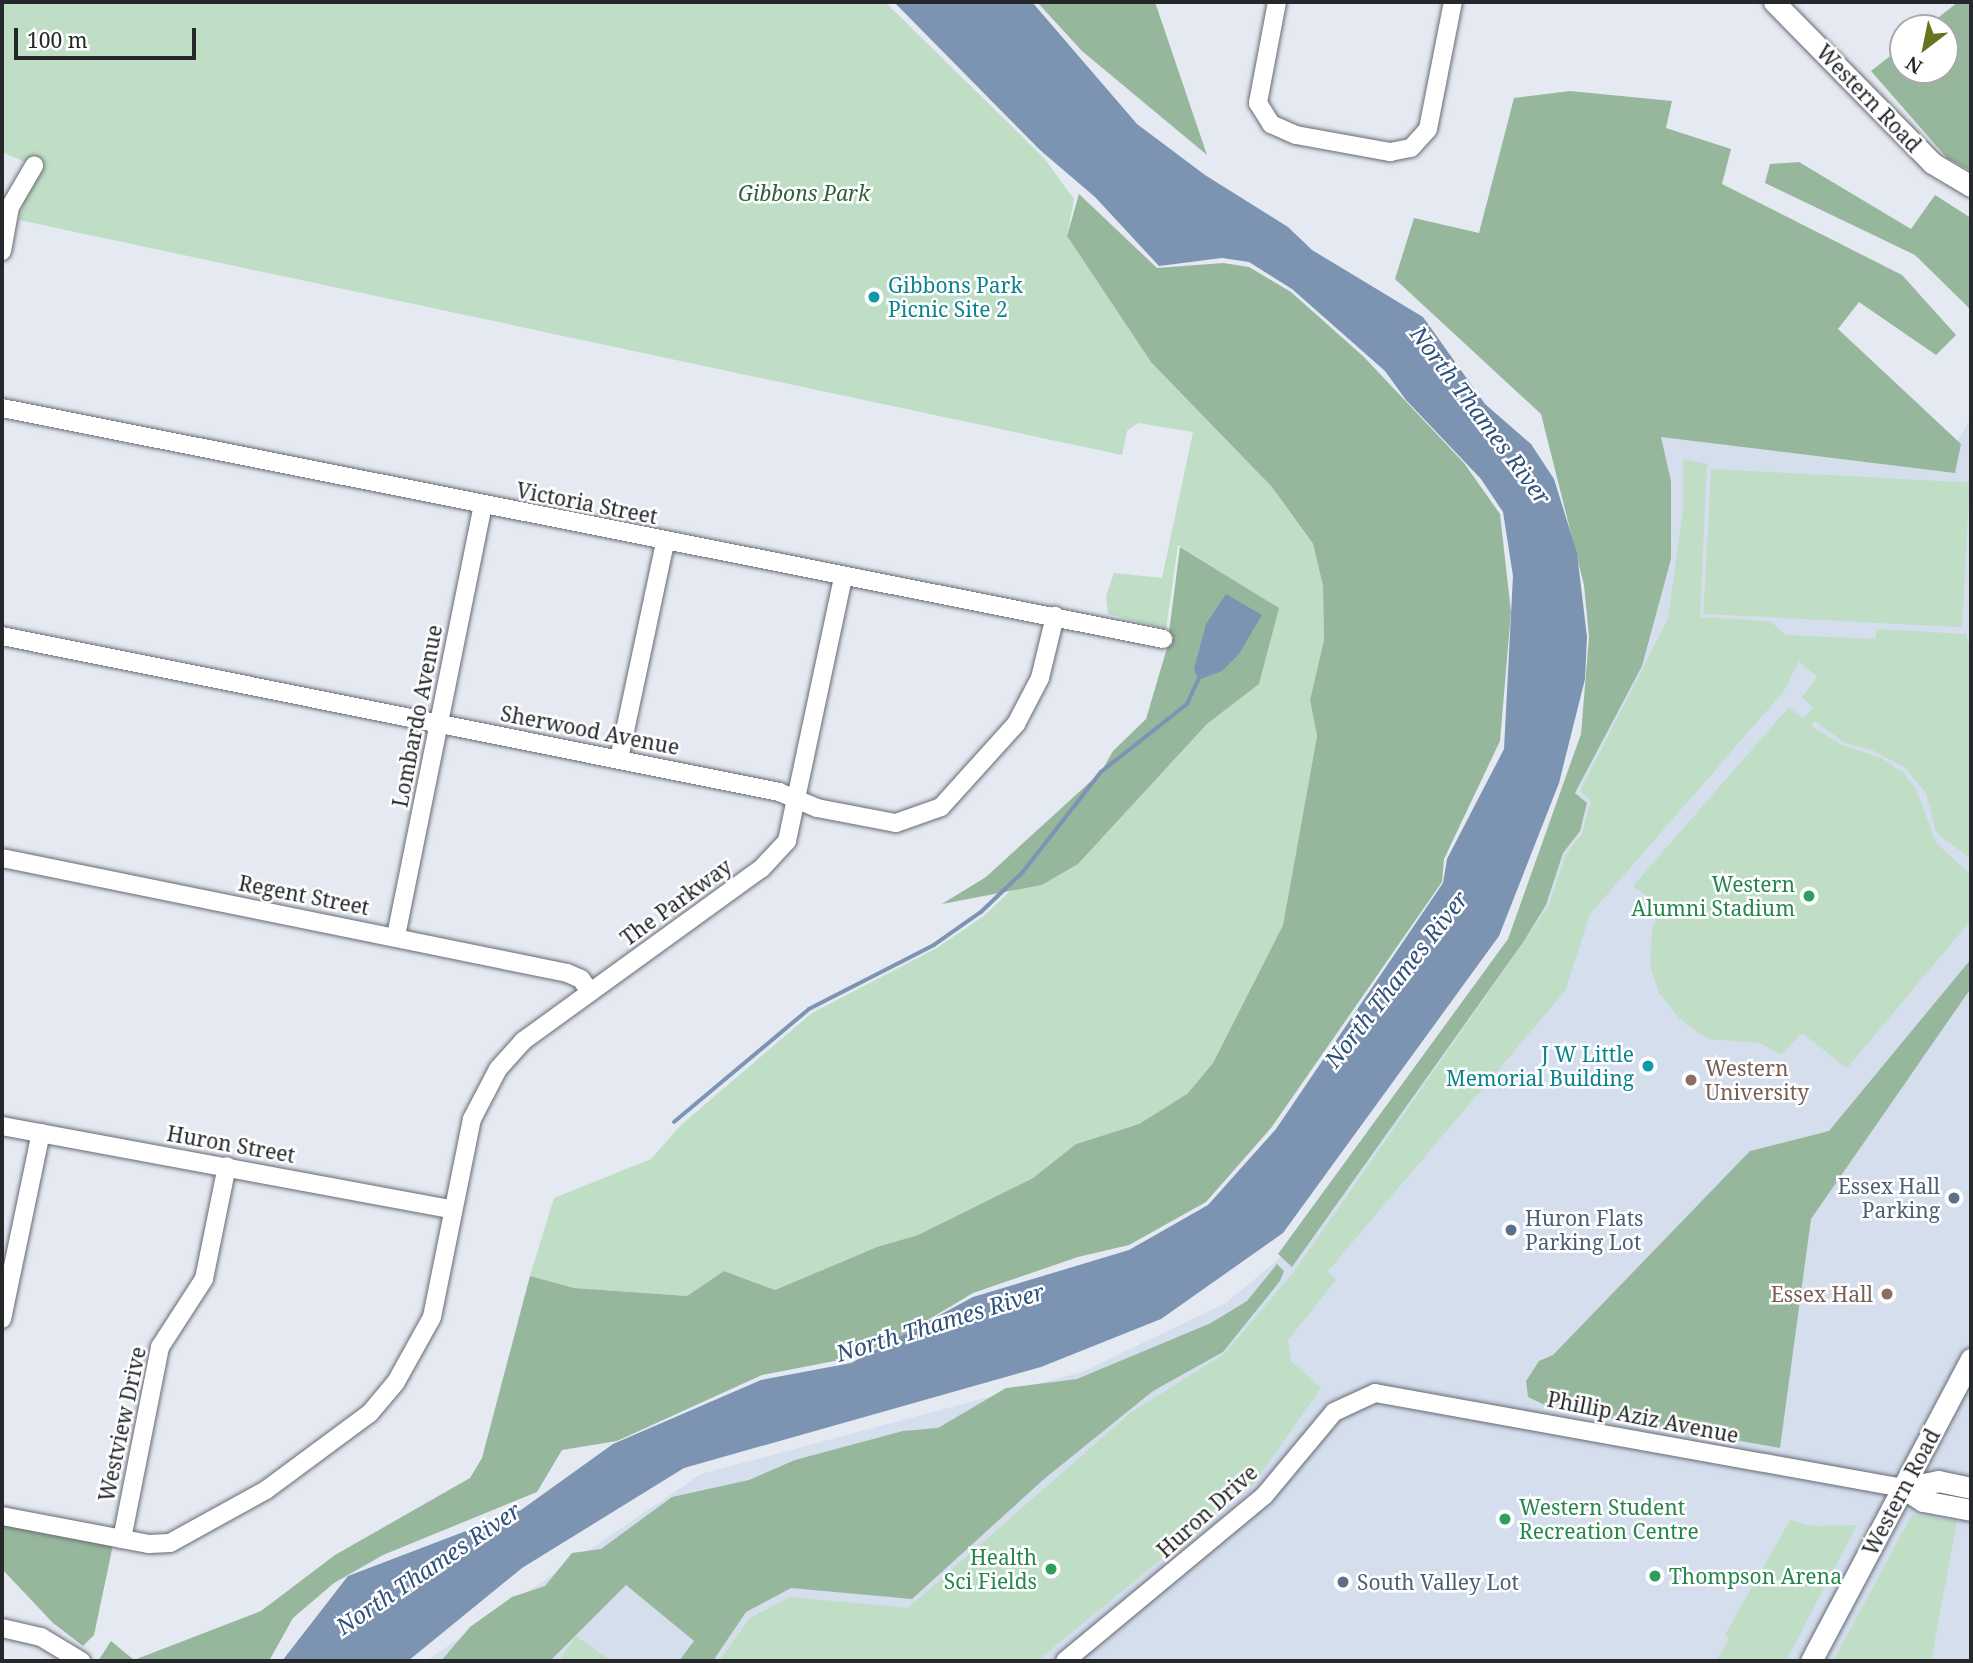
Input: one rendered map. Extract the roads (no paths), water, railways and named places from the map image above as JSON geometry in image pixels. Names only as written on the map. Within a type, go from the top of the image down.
[{"type":"main road","name":"Western Road","points":[[1774,2],[1932,163],[1971,186]]},
{"type":"main road","name":"Western Road","points":[[1811,1661],[1971,1359]]},
{"type":"main road","points":[[1903,1488],[1937,1481],[1971,1488]]},
{"type":"main road","points":[[1903,1488],[1923,1501],[1971,1510]]},
{"type":"street","points":[[1277,2],[1258,103],[1271,124],[1296,135],[1391,152],[1411,148],[1428,129],[1453,2]]},
{"type":"street","points":[[2,251],[4,227],[14,196],[34,166]]},
{"type":"street","name":"Victoria Street","points":[[2,408],[844,578],[1055,616],[1164,639]]},
{"type":"street","name":"Lombardo Avenue","points":[[397,936],[483,505]]},
{"type":"street","points":[[620,759],[665,542]]},
{"type":"street","name":"The Parkway","points":[[122,1539],[163,1544],[195,1533],[265,1490],[370,1413],[397,1382],[432,1317],[472,1119],[486,1086],[523,1041],[777,855],[791,833],[844,578]]},
{"type":"street","name":"Sherwood Avenue","points":[[2,636],[779,792],[798,800],[897,823],[941,807],[1016,724],[1040,678],[1055,616]]},
{"type":"street","name":"Regent Street","points":[[2,858],[567,972],[581,979],[590,992]]},
{"type":"street","name":"Huron Street","points":[[2,1125],[452,1211]]},
{"type":"street","points":[[2,1319],[41,1133]]},
{"type":"street","name":"Westview Drive","points":[[122,1539],[159,1347],[204,1279],[227,1166]]},
{"type":"street","name":"Phillip Aziz Avenue","points":[[1375,1393],[1903,1488]]},
{"type":"street","name":"Huron Drive","points":[[1065,1661],[1264,1496],[1334,1412],[1375,1393]]},
{"type":"street","points":[[2,1516],[122,1539]]},
{"type":"street","points":[[2,1628],[41,1637],[81,1661]]},
{"type":"water","name":"North Thames River","points":[[894,2],[1032,2],[1137,124],[1205,175],[1288,227],[1312,250],[1423,317],[1485,404],[1531,444],[1554,479],[1577,553],[1587,637],[1585,679],[1559,783],[1499,936],[1283,1233],[1161,1319],[1041,1367],[684,1468],[522,1568],[408,1661],[282,1661],[348,1576],[521,1510],[613,1444],[761,1380],[851,1363],[973,1297],[1129,1250],[1208,1205],[1276,1129],[1443,883],[1447,859],[1504,749],[1513,576],[1503,512],[1481,479],[1406,400],[1385,371],[1292,289],[1249,262],[1222,258],[1159,266],[1095,197],[1040,150]]},
{"type":"water","points":[[1226,594],[1262,615],[1239,654],[1222,671],[1198,680],[1194,669],[1206,624]]},
{"type":"waterway","points":[[674,1122],[809,1009],[934,945],[981,912],[1022,873],[1101,772],[1187,704],[1198,680]]},
{"type":"place","name":"Gibbons Park Picnic Site 2","points":[[874,297]]},
{"type":"place","name":"Western Alumni Stadium","points":[[1809,896]]},
{"type":"place","name":"J W Little Memorial Building","points":[[1648,1066]]},
{"type":"place","name":"Western University","points":[[1691,1080]]},
{"type":"place","name":"Essex Hall Parking","points":[[1954,1198]]},
{"type":"place","name":"Huron Flats Parking Lot","points":[[1511,1230]]},
{"type":"place","name":"Essex Hall","points":[[1887,1294]]},
{"type":"place","name":"Western Student Recreation Centre","points":[[1505,1519]]},
{"type":"place","name":"Health Sci Fields","points":[[1051,1569]]},
{"type":"place","name":"Thompson Arena","points":[[1655,1576]]},
{"type":"place","name":"South Valley Lot","points":[[1343,1582]]},
{"type":"park label","name":"Gibbons Park","points":[[804,193]]}]
